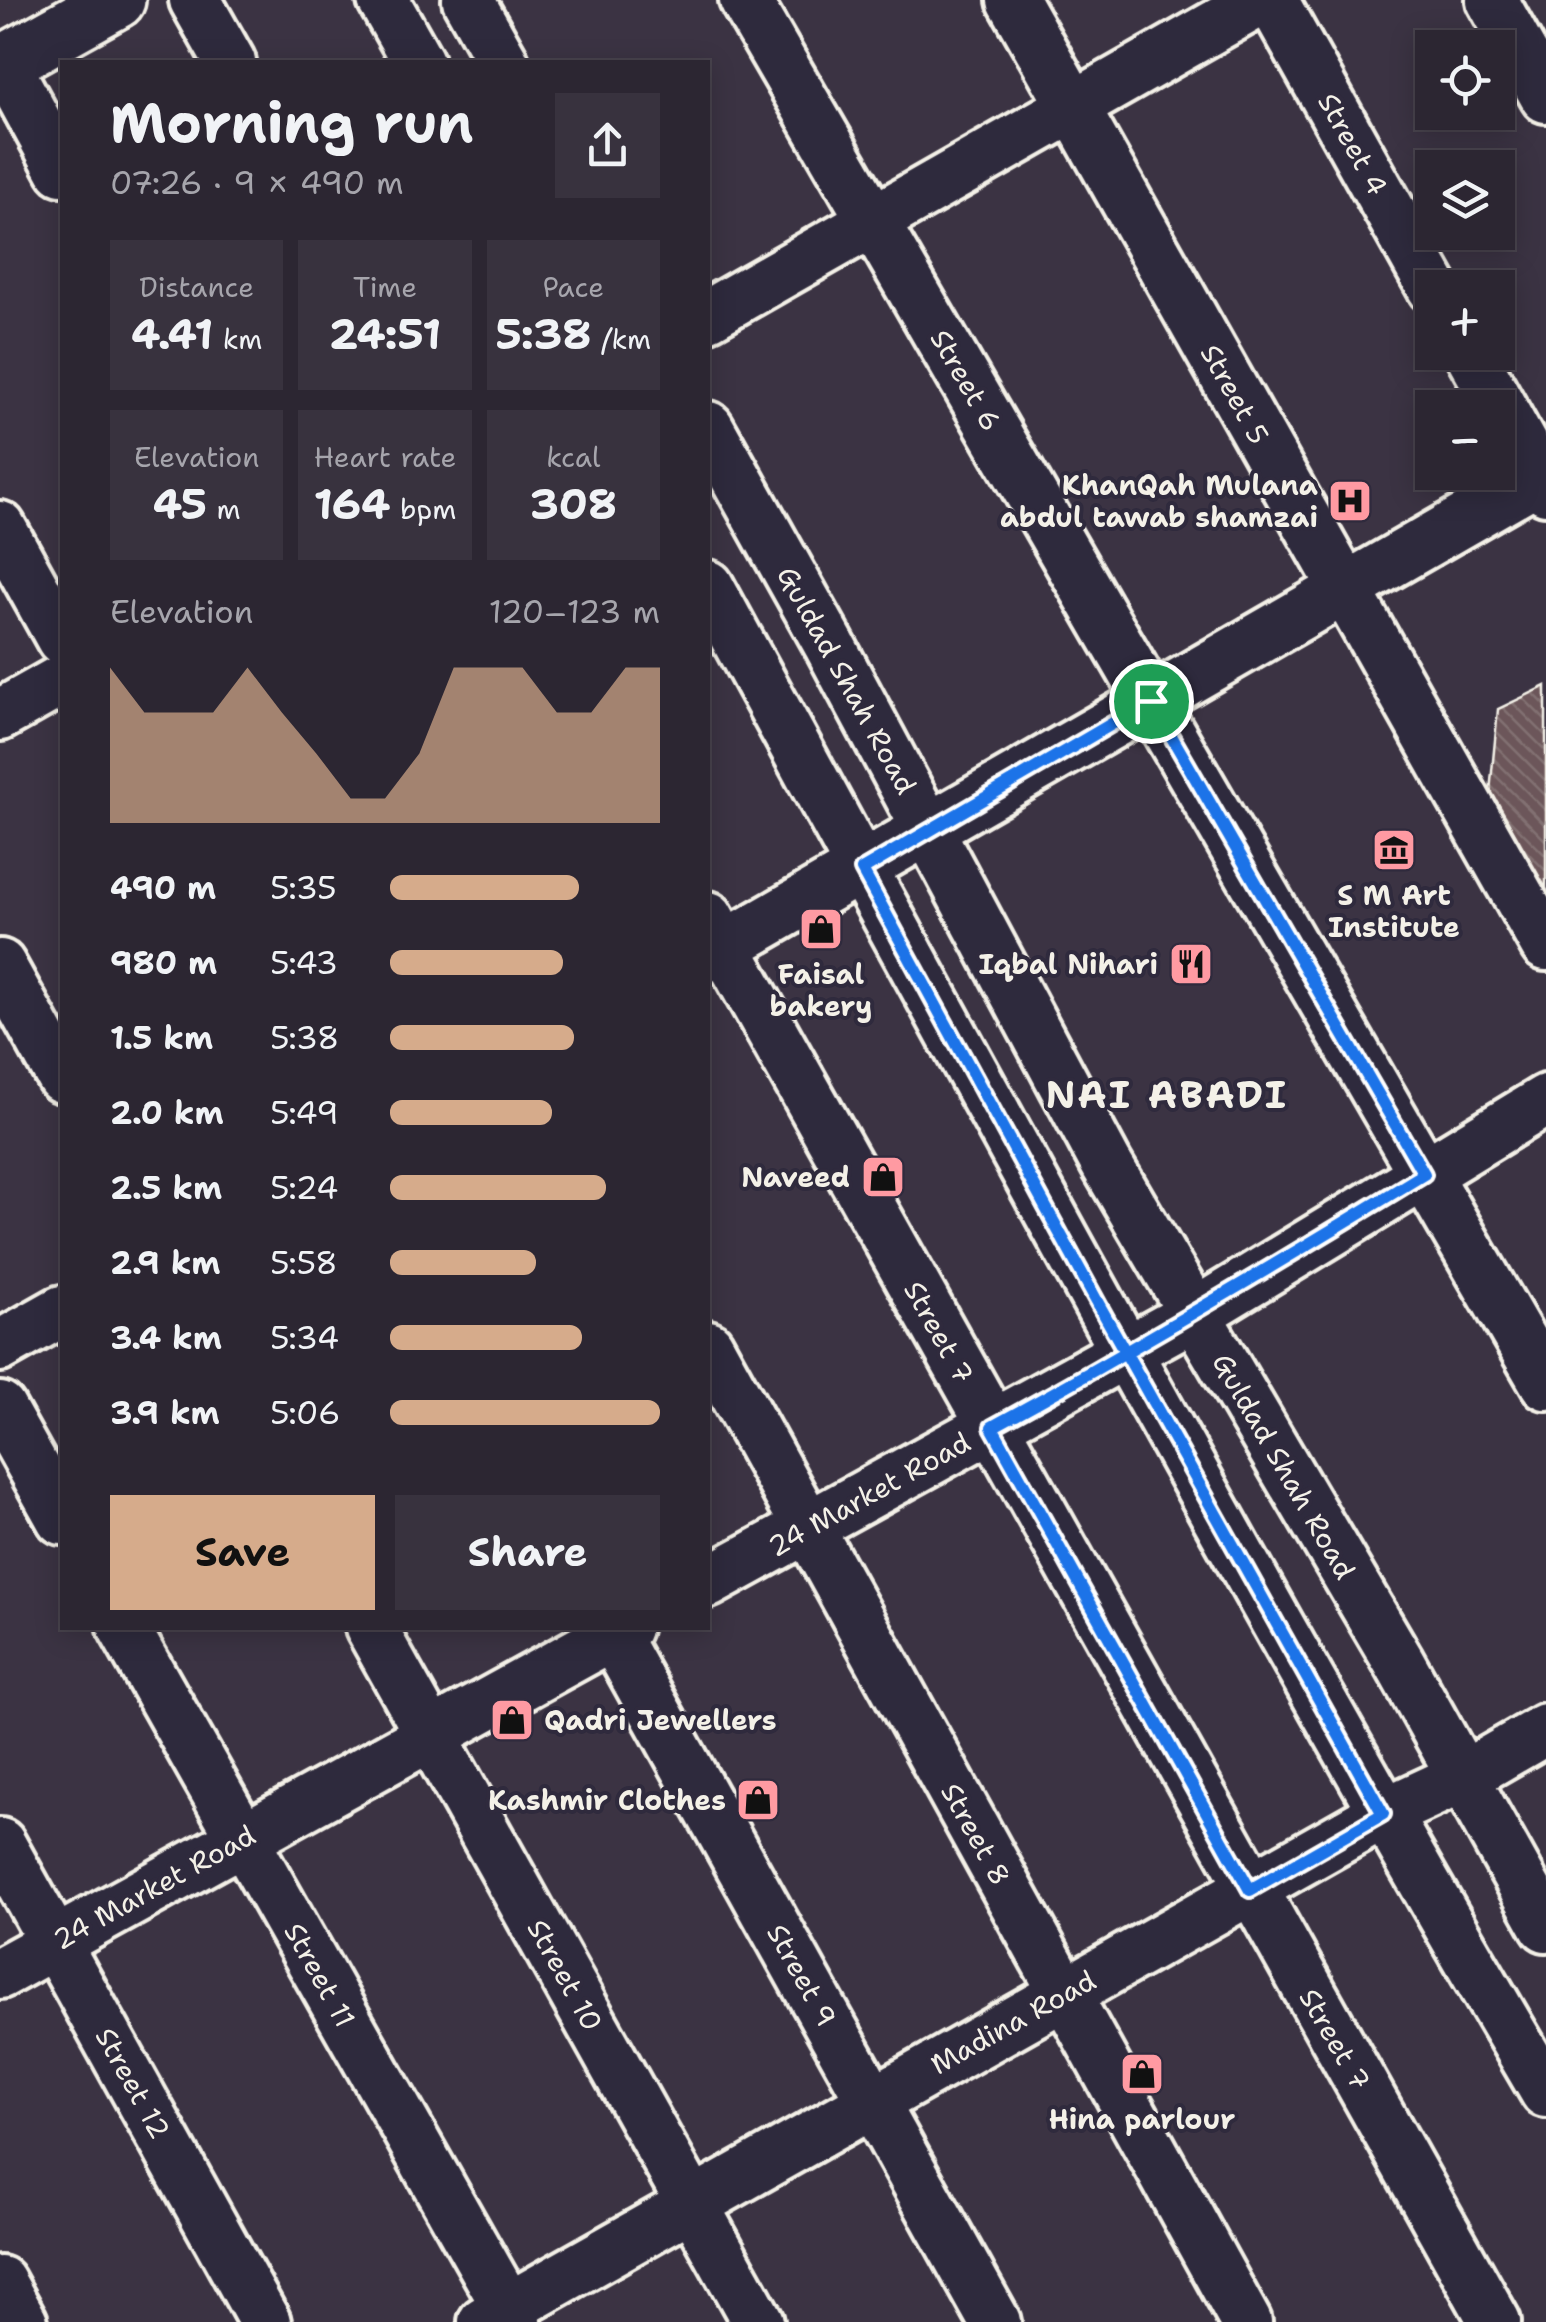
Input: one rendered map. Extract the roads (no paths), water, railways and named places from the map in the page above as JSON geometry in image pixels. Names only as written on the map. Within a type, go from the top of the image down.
[{"type":"main road","points":[[2,64],[116,0]]},
{"type":"street","points":[[196,0],[229,60]]},
{"type":"street","points":[[383,0],[417,60]]},
{"type":"street","points":[[468,0],[503,60]]},
{"type":"street","name":"Street 6","points":[[745,0],[1546,1384]]},
{"type":"street","name":"Street 5","points":[[1013,0],[1546,945]]},
{"type":"street","points":[[710,314],[1261,0]]},
{"type":"street","name":"Street 4","points":[[1272,0],[1423,270]]},
{"type":"street","points":[[1492,0],[1546,97]]},
{"type":"street","points":[[2,64],[60,166]]},
{"type":"street","points":[[713,940],[862,870],[1345,589],[1544,479],[1480,370]]},
{"type":"street","name":"Guldad Shah Road","points":[[710,431],[1108,1165],[1546,1926]]},
{"type":"street","points":[[0,526],[60,635]]},
{"type":"street","points":[[710,590],[1126,1354],[1383,1814],[1546,2092]]},
{"type":"street","points":[[0,715],[60,681]]},
{"type":"street","name":"Street 7","points":[[713,940],[1495,2322]]},
{"type":"street","points":[[0,966],[60,1073]]},
{"type":"street","name":"24 Market Road","points":[[710,1581],[1126,1354],[1546,1100]]},
{"type":"street","points":[[0,1346],[60,1312]]},
{"type":"street","name":"Street 8","points":[[710,1350],[1246,2322]]},
{"type":"street","points":[[0,1408],[60,1514]]},
{"type":"street","name":"Street 11","points":[[125,1630],[503,2317]]},
{"type":"street","name":"Street 10","points":[[372,1630],[758,2322]]},
{"type":"street","name":"24 Market Road","points":[[0,1973],[616,1630]]},
{"type":"street","name":"Street 9","points":[[616,1630],[994,2322]]},
{"type":"street","name":"Madina Road","points":[[503,2317],[692,2203],[1383,1814],[1463,1777],[1546,1728]]},
{"type":"street","name":"Street 12","points":[[0,1844],[265,2322]]},
{"type":"street","points":[[0,2282],[22,2322]]},
{"type":"place","name":"KhanQah Mulana abdul tawab shamzai","points":[[1350,501]]},
{"type":"place","name":"S M Art Institute","points":[[1394,850]]},
{"type":"place","name":"Faisal bakery","points":[[821,929]]},
{"type":"place","name":"Iqbal Nihari","points":[[1191,964]]},
{"type":"place","name":"Naveed","points":[[883,1177]]},
{"type":"place","name":"Qadri Jewellers","points":[[512,1720]]},
{"type":"place","name":"Kashmir Clothes","points":[[758,1800]]},
{"type":"place","name":"Hina parlour","points":[[1142,2074]]},
{"type":"district","name":"NAI ABADI","points":[[1167,1095]]}]
